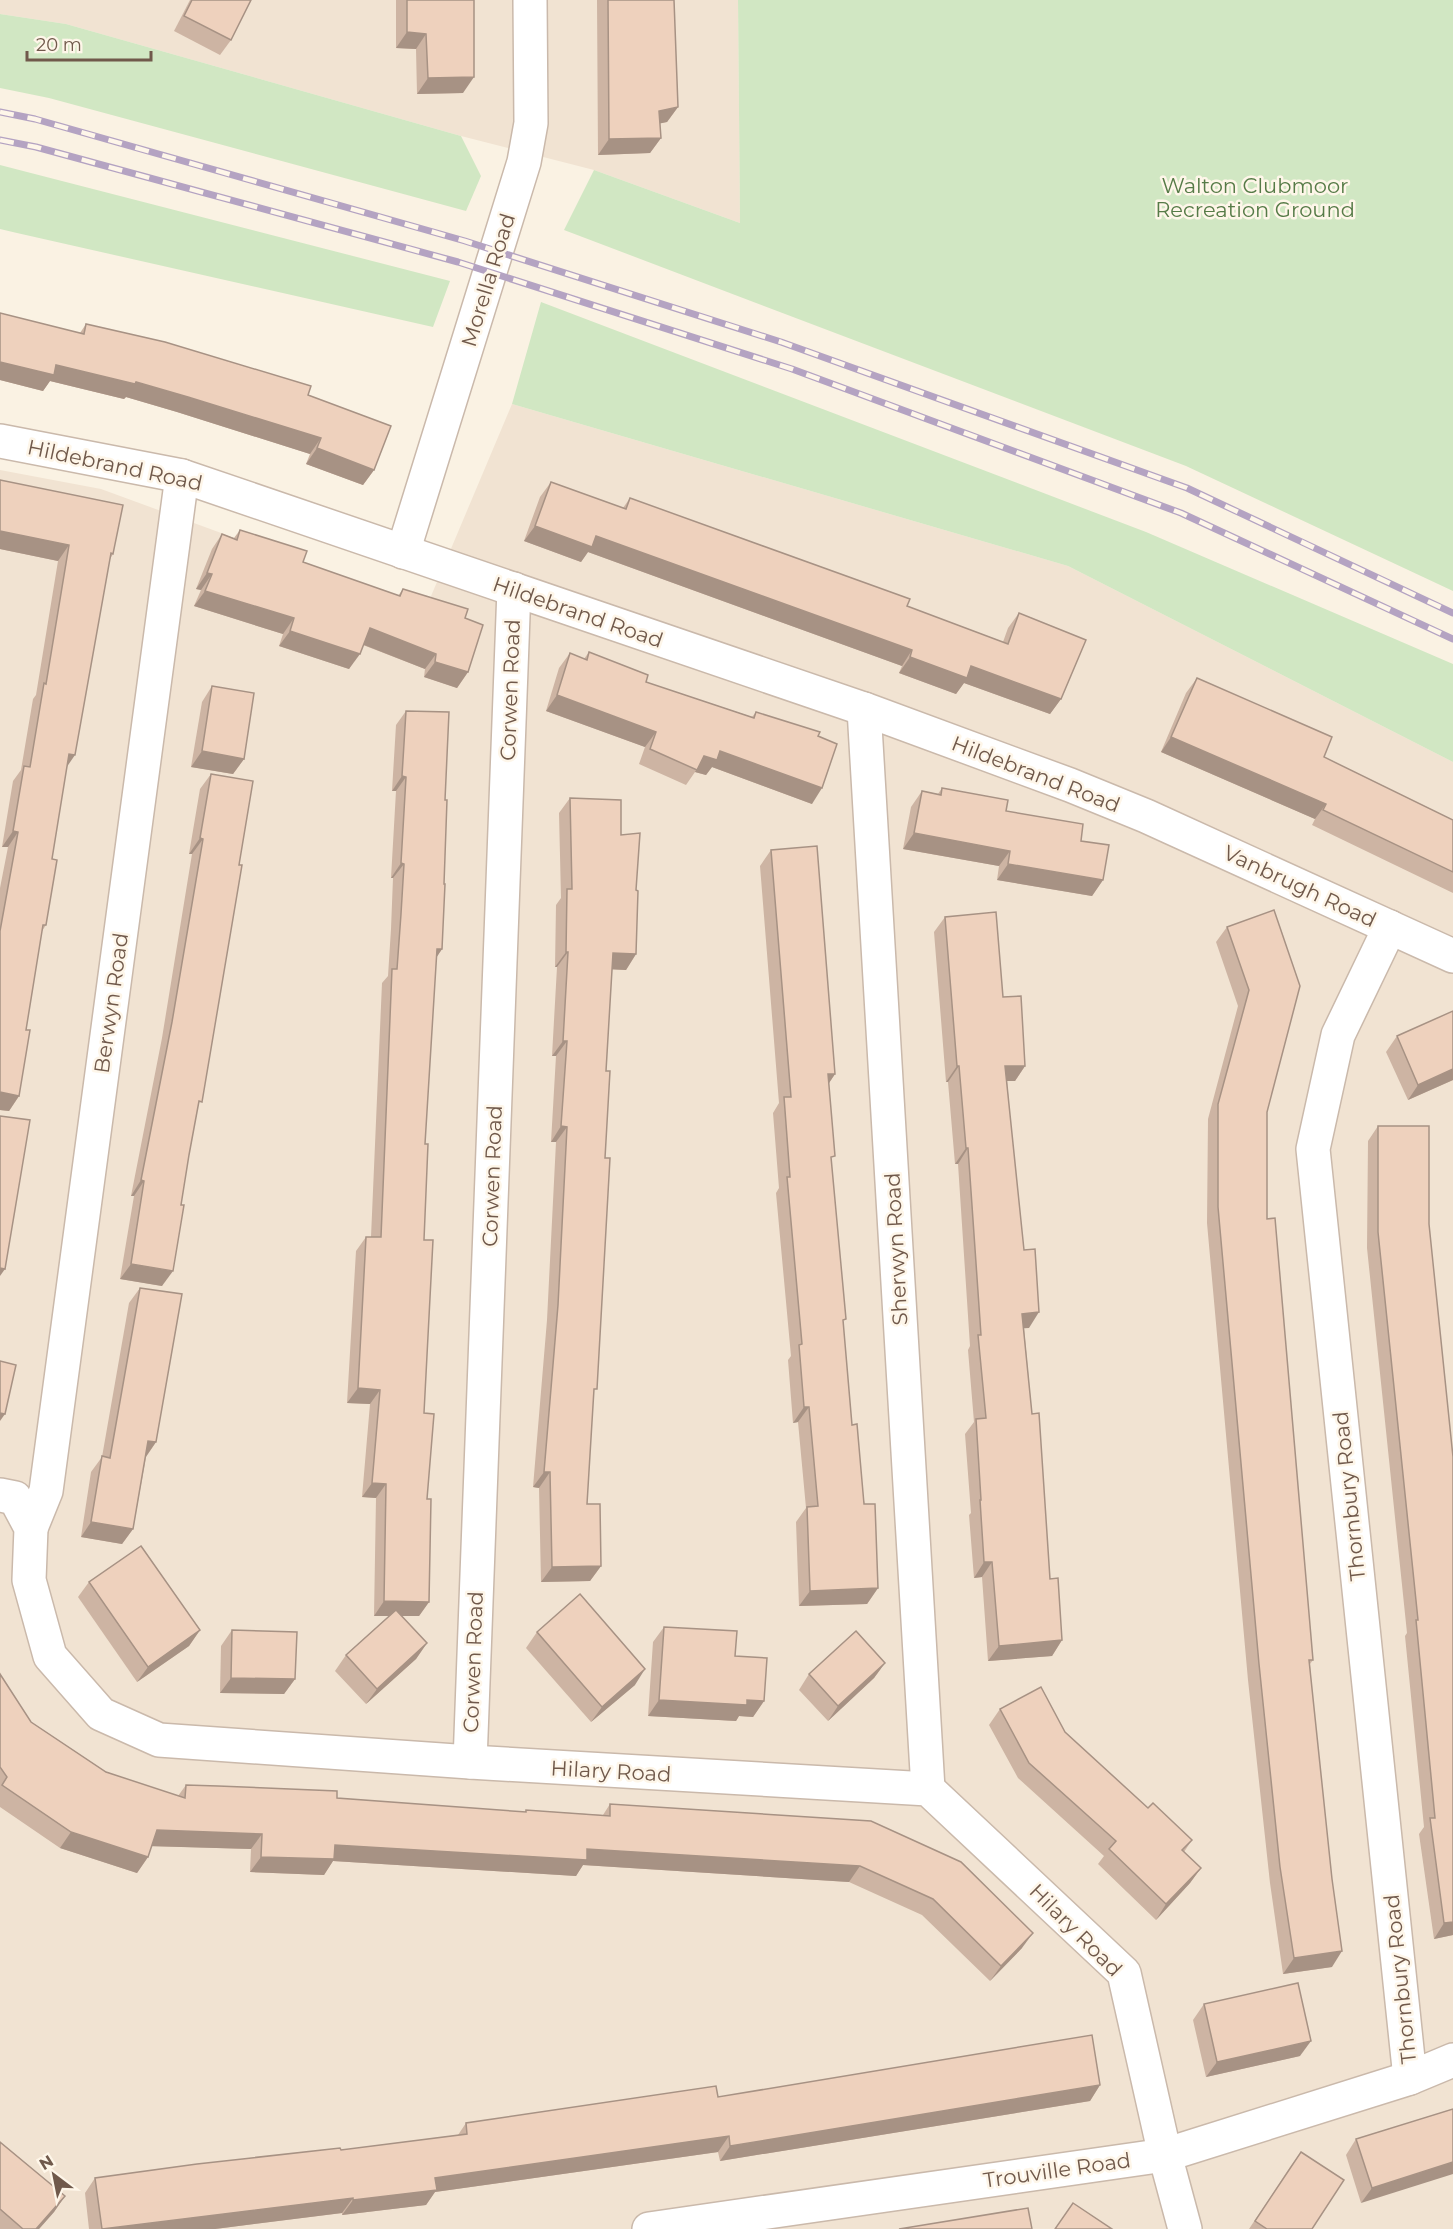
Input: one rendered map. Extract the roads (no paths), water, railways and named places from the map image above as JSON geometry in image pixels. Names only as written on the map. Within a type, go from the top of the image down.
[{"type":"street","name":"Morella Road","points":[[403,552],[524,162],[531,123],[530,0]]},
{"type":"street","name":"Hildebrand Road","points":[[0,441],[182,476],[864,709],[1070,785],[1146,816]]},
{"type":"street","name":"Berwyn Road","points":[[31,1528],[46,1491],[182,476]]},
{"type":"street","name":"Corwen Road","points":[[470,1762],[514,590]]},
{"type":"street","name":"Sherwyn Road","points":[[864,709],[928,1789]]},
{"type":"street","name":"Vanbrugh Road","points":[[1146,816],[1453,956]]},
{"type":"street","name":"Thornbury Road","points":[[1390,927],[1338,1035],[1313,1149],[1410,2078]]},
{"type":"street","points":[[0,1495],[15,1498],[31,1528]]},
{"type":"street","name":"Hilary Road","points":[[31,1528],[29,1580],[50,1656],[101,1714],[159,1740],[470,1762],[928,1789],[1124,1973],[1165,2156],[1185,2229]]},
{"type":"street","name":"Trouville Road","points":[[649,2229],[1165,2156],[1410,2078],[1453,2060]]},
{"type":"railway","points":[[0,112],[35,119],[465,241],[781,342],[1187,488],[1453,613]]},
{"type":"railway","points":[[0,140],[36,147],[458,262],[792,369],[1181,513],[1453,639]]},
{"type":"park label","name":"Walton Clubmoor Recreation Ground","points":[[1255,197]]}]
